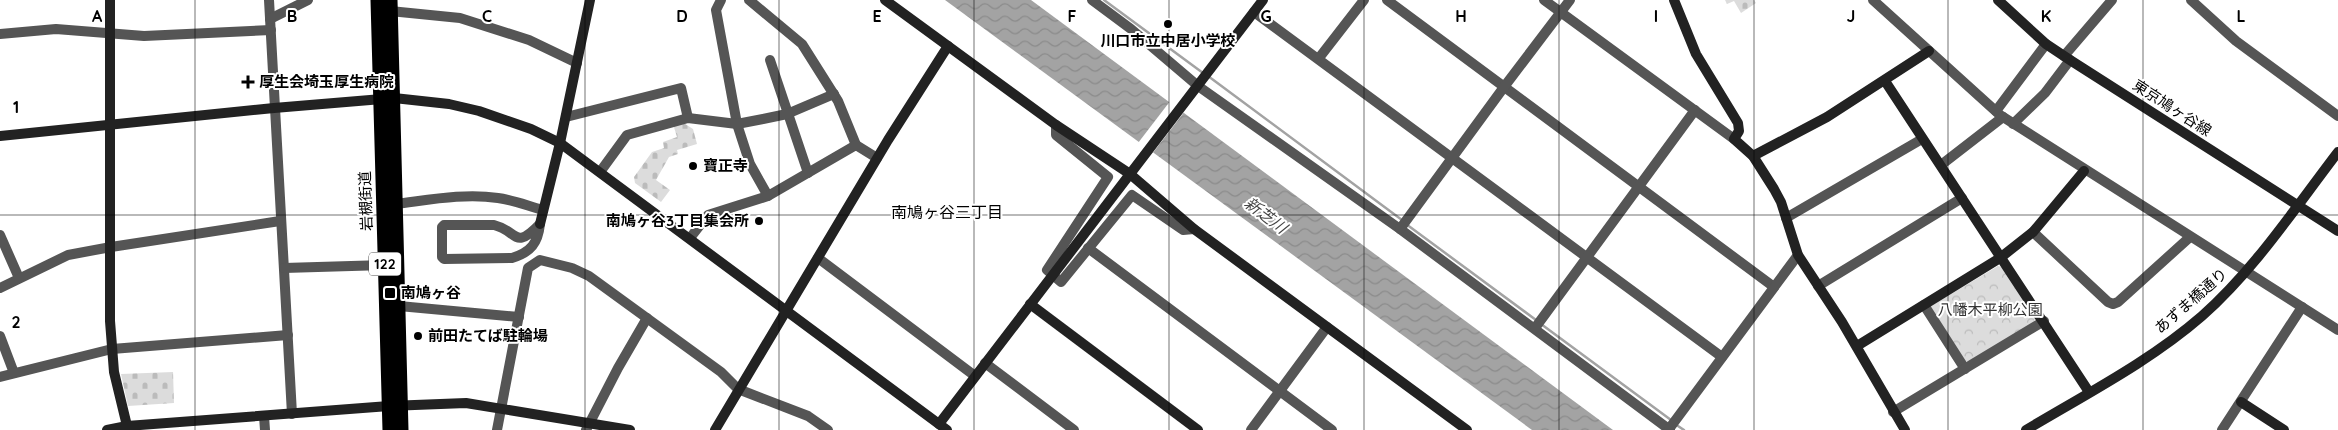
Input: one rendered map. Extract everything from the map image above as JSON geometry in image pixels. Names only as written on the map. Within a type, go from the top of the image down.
[{"type":"highway","name":"岩槻街道","points":[[378,0],[396,204],[399,306],[395,406],[390,430]]},
{"type":"highway","name":"岩槻街道","points":[[390,5],[385,265],[395,406],[401,430]]},
{"type":"street","points":[[110,0],[112,349],[127,428]]},
{"type":"street","points":[[269,0],[292,414]]},
{"type":"street","points":[[0,34],[56,29],[144,36],[271,24],[308,0]]},
{"type":"street","points":[[516,238],[502,227],[494,224],[444,225],[442,227],[442,257],[444,259],[512,258],[522,255],[534,245],[538,238],[566,117],[590,0]]},
{"type":"street","points":[[721,0],[716,10],[737,124],[750,164],[768,196]]},
{"type":"street","points":[[748,0],[802,44],[834,94],[856,145],[877,158]]},
{"type":"street","points":[[885,0],[1056,124],[1132,172],[1194,229],[1467,430]]},
{"type":"street","points":[[1092,0],[1153,47],[1196,89],[1400,229],[1670,429],[1798,256]]},
{"type":"street","points":[[0,136],[387,98],[449,104],[479,111],[531,129],[560,143],[690,238],[940,428],[985,362],[1263,0]]},
{"type":"street","points":[[1319,58],[1364,0]]},
{"type":"street","points":[[1387,0],[1774,287]]},
{"type":"street","points":[[1544,0],[1734,139],[1753,156],[1774,188],[1798,256],[1856,346],[1905,430]]},
{"type":"street","points":[[1400,229],[1570,0]]},
{"type":"street","points":[[1674,0],[1696,54],[1738,123],[1739,131],[1734,139]]},
{"type":"street","points":[[1873,0],[2013,124],[2338,330]]},
{"type":"street","name":"東京鳩ヶ谷線","points":[[1998,0],[2046,44],[2338,231]]},
{"type":"street","points":[[2013,124],[2046,93],[2067,58],[2112,0]]},
{"type":"street","points":[[2191,0],[2236,42],[2338,116]]},
{"type":"street","points":[[390,5],[460,18],[529,40],[577,62]]},
{"type":"street","points":[[1254,12],[1319,58],[1722,357]]},
{"type":"street","points":[[1941,165],[2000,114],[2046,44]]},
{"type":"street","points":[[715,430],[877,158],[948,46]]},
{"type":"street","points":[[1753,156],[1828,117],[1929,51]]},
{"type":"street","points":[[770,60],[808,173]]},
{"type":"street","points":[[1885,81],[2089,392]]},
{"type":"street","points":[[566,117],[681,88],[688,118]]},
{"type":"street","points":[[600,172],[627,135],[688,118],[737,124],[787,114],[834,94]]},
{"type":"street","points":[[1535,328],[1640,188],[1695,110]]},
{"type":"street","points":[[1056,124],[1056,135],[1108,177],[1047,270],[1061,282],[1132,195],[1184,230],[1194,229]]},
{"type":"street","points":[[1786,218],[1922,139]]},
{"type":"street","points":[[690,238],[708,215],[768,196],[856,145]]},
{"type":"street","name":"あずま橋通り","points":[[2026,430],[2134,366],[2178,336],[2202,316],[2246,272],[2338,152]]},
{"type":"street","points":[[1856,346],[2000,258],[2033,232],[2084,170]]},
{"type":"street","points":[[396,204],[455,197],[484,197],[498,198],[543,210]]},
{"type":"street","points":[[1818,286],[1962,198]]},
{"type":"street","points":[[0,288],[68,255],[280,221]]},
{"type":"street","points":[[516,238],[531,234],[540,224]]},
{"type":"street","points":[[2033,232],[2108,302],[2113,304],[2118,302],[2190,237]]},
{"type":"street","points":[[0,235],[19,278]]},
{"type":"street","points":[[512,258],[516,238]]},
{"type":"street","points":[[1088,248],[1332,430]]},
{"type":"street","points":[[818,258],[975,376]]},
{"type":"street","points":[[497,430],[528,268],[540,260],[572,268],[589,276],[721,372],[738,389],[808,416],[828,430]]},
{"type":"street","points":[[284,268],[385,265]]},
{"type":"street","points":[[1030,304],[1198,430]]},
{"type":"street","points":[[1924,305],[1965,369]]},
{"type":"street","points":[[399,306],[519,316]]},
{"type":"street","points":[[2222,430],[2302,307]]},
{"type":"street","points":[[587,427],[647,318]]},
{"type":"street","points":[[1893,412],[2044,321]]},
{"type":"street","points":[[1250,430],[1327,327]]},
{"type":"street","points":[[0,377],[112,349],[288,335]]},
{"type":"street","points":[[0,336],[14,373]]},
{"type":"street","points":[[985,362],[1074,430]]},
{"type":"street","points":[[2240,402],[2284,430]]},
{"type":"street","points":[[107,430],[395,406],[466,403],[500,408],[587,427],[630,430]]},
{"type":"street","points":[[264,416],[265,430]]},
{"type":"green space","points":[[1725,0],[1754,0],[1756,3],[1741,13],[1734,1],[1727,4]]},
{"type":"green space","points":[[682,122],[693,129],[697,144],[677,150],[678,154],[669,157],[656,180],[670,190],[661,202],[635,183],[634,177],[652,152],[664,148],[663,142],[677,137],[673,124]]},
{"type":"green space","name":"八幡木平柳公園","points":[[1998,266],[2002,267],[2035,318],[2034,322],[1969,362],[1965,361],[1930,309],[1931,306]]},
{"type":"green space","points":[[173,372],[174,403],[128,406],[121,374]]},
{"type":"water","name":"新芝川","points":[[945,0],[1031,0],[1613,430],[1532,430]]},
{"type":"pier","points":[[1171,100],[1185,111],[1152,154],[1138,143]]},
{"type":"waterway","points":[[1104,0],[1203,73]]},
{"type":"waterway","points":[[1208,76],[1402,220]]},
{"type":"waterway","points":[[1406,224],[1536,320]]},
{"type":"waterway","points":[[1541,324],[1671,420]]},
{"type":"waterway","points":[[1675,424],[1684,430]]},
{"type":"place","name":"川口市立中居小学校","points":[[1168,24]]},
{"type":"place","name":"厚生会埼玉厚生病院","points":[[248,82]]},
{"type":"place","name":"寶正寺","points":[[693,166]]},
{"type":"place","name":"南鳩ヶ谷3丁目集会所","points":[[759,221]]},
{"type":"place","name":"南鳩ヶ谷","points":[[390,293]]},
{"type":"place","name":"前田たてば駐輪場","points":[[418,336]]},
{"type":"district","name":"南鳩ヶ谷三丁目","points":[[947,212]]}]
